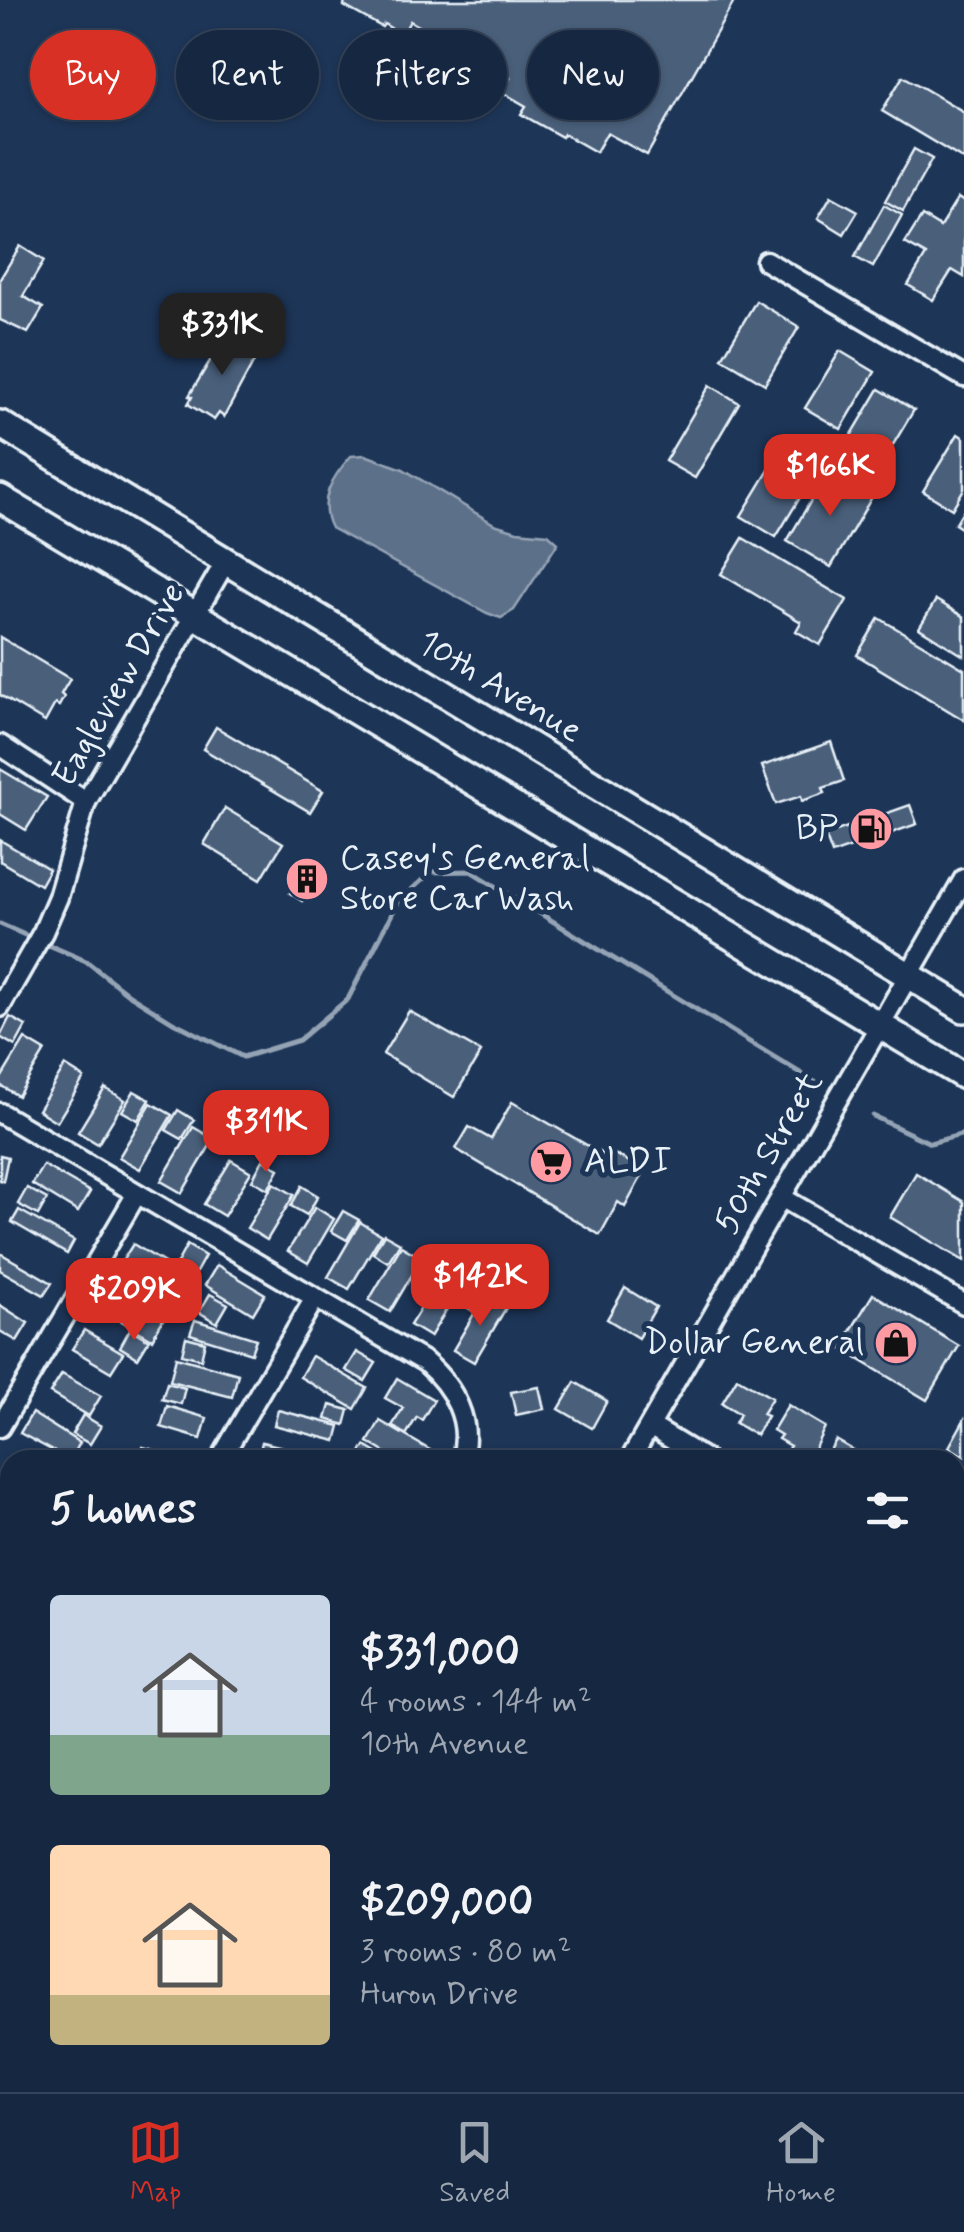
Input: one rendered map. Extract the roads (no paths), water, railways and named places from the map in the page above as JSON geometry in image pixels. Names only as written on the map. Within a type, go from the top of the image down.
[{"type":"main road","name":"10th Avenue","points":[[0,424],[964,1010]]},
{"type":"main road","points":[[0,498],[964,1076]]},
{"type":"street","points":[[766,260],[964,377]]},
{"type":"street","name":"Eagleview Drive","points":[[0,1008],[44,932],[86,802],[226,560]]},
{"type":"street","points":[[0,744],[86,802]]},
{"type":"street","name":"50th Street","points":[[636,1450],[964,879]]},
{"type":"street","points":[[0,1114],[424,1362],[444,1379],[461,1409],[465,1450]]},
{"type":"street","points":[[0,1427],[136,1195]]},
{"type":"street","points":[[781,1197],[964,1304]]},
{"type":"street","points":[[226,1450],[315,1298]]},
{"type":"street","points":[[650,1426],[690,1450]]},
{"type":"water","points":[[365,455],[403,469],[494,524],[548,534],[558,543],[514,610],[501,618],[487,613],[331,528],[326,499],[333,481],[351,456]]},
{"type":"waterway","points":[[44,943],[86,961],[173,1022],[243,1057],[299,1040],[348,999],[398,902],[431,872],[471,871],[818,1084]]},
{"type":"waterway","points":[[0,924],[34,939]]},
{"type":"waterway","points":[[873,1116],[930,1143],[964,1134]]},
{"type":"place","name":"BP","points":[[871,829]]},
{"type":"place","name":"Casey's General Store Car Wash","points":[[307,879]]},
{"type":"place","name":"ALDI","points":[[551,1162]]},
{"type":"place","name":"Dollar General","points":[[896,1343]]}]
